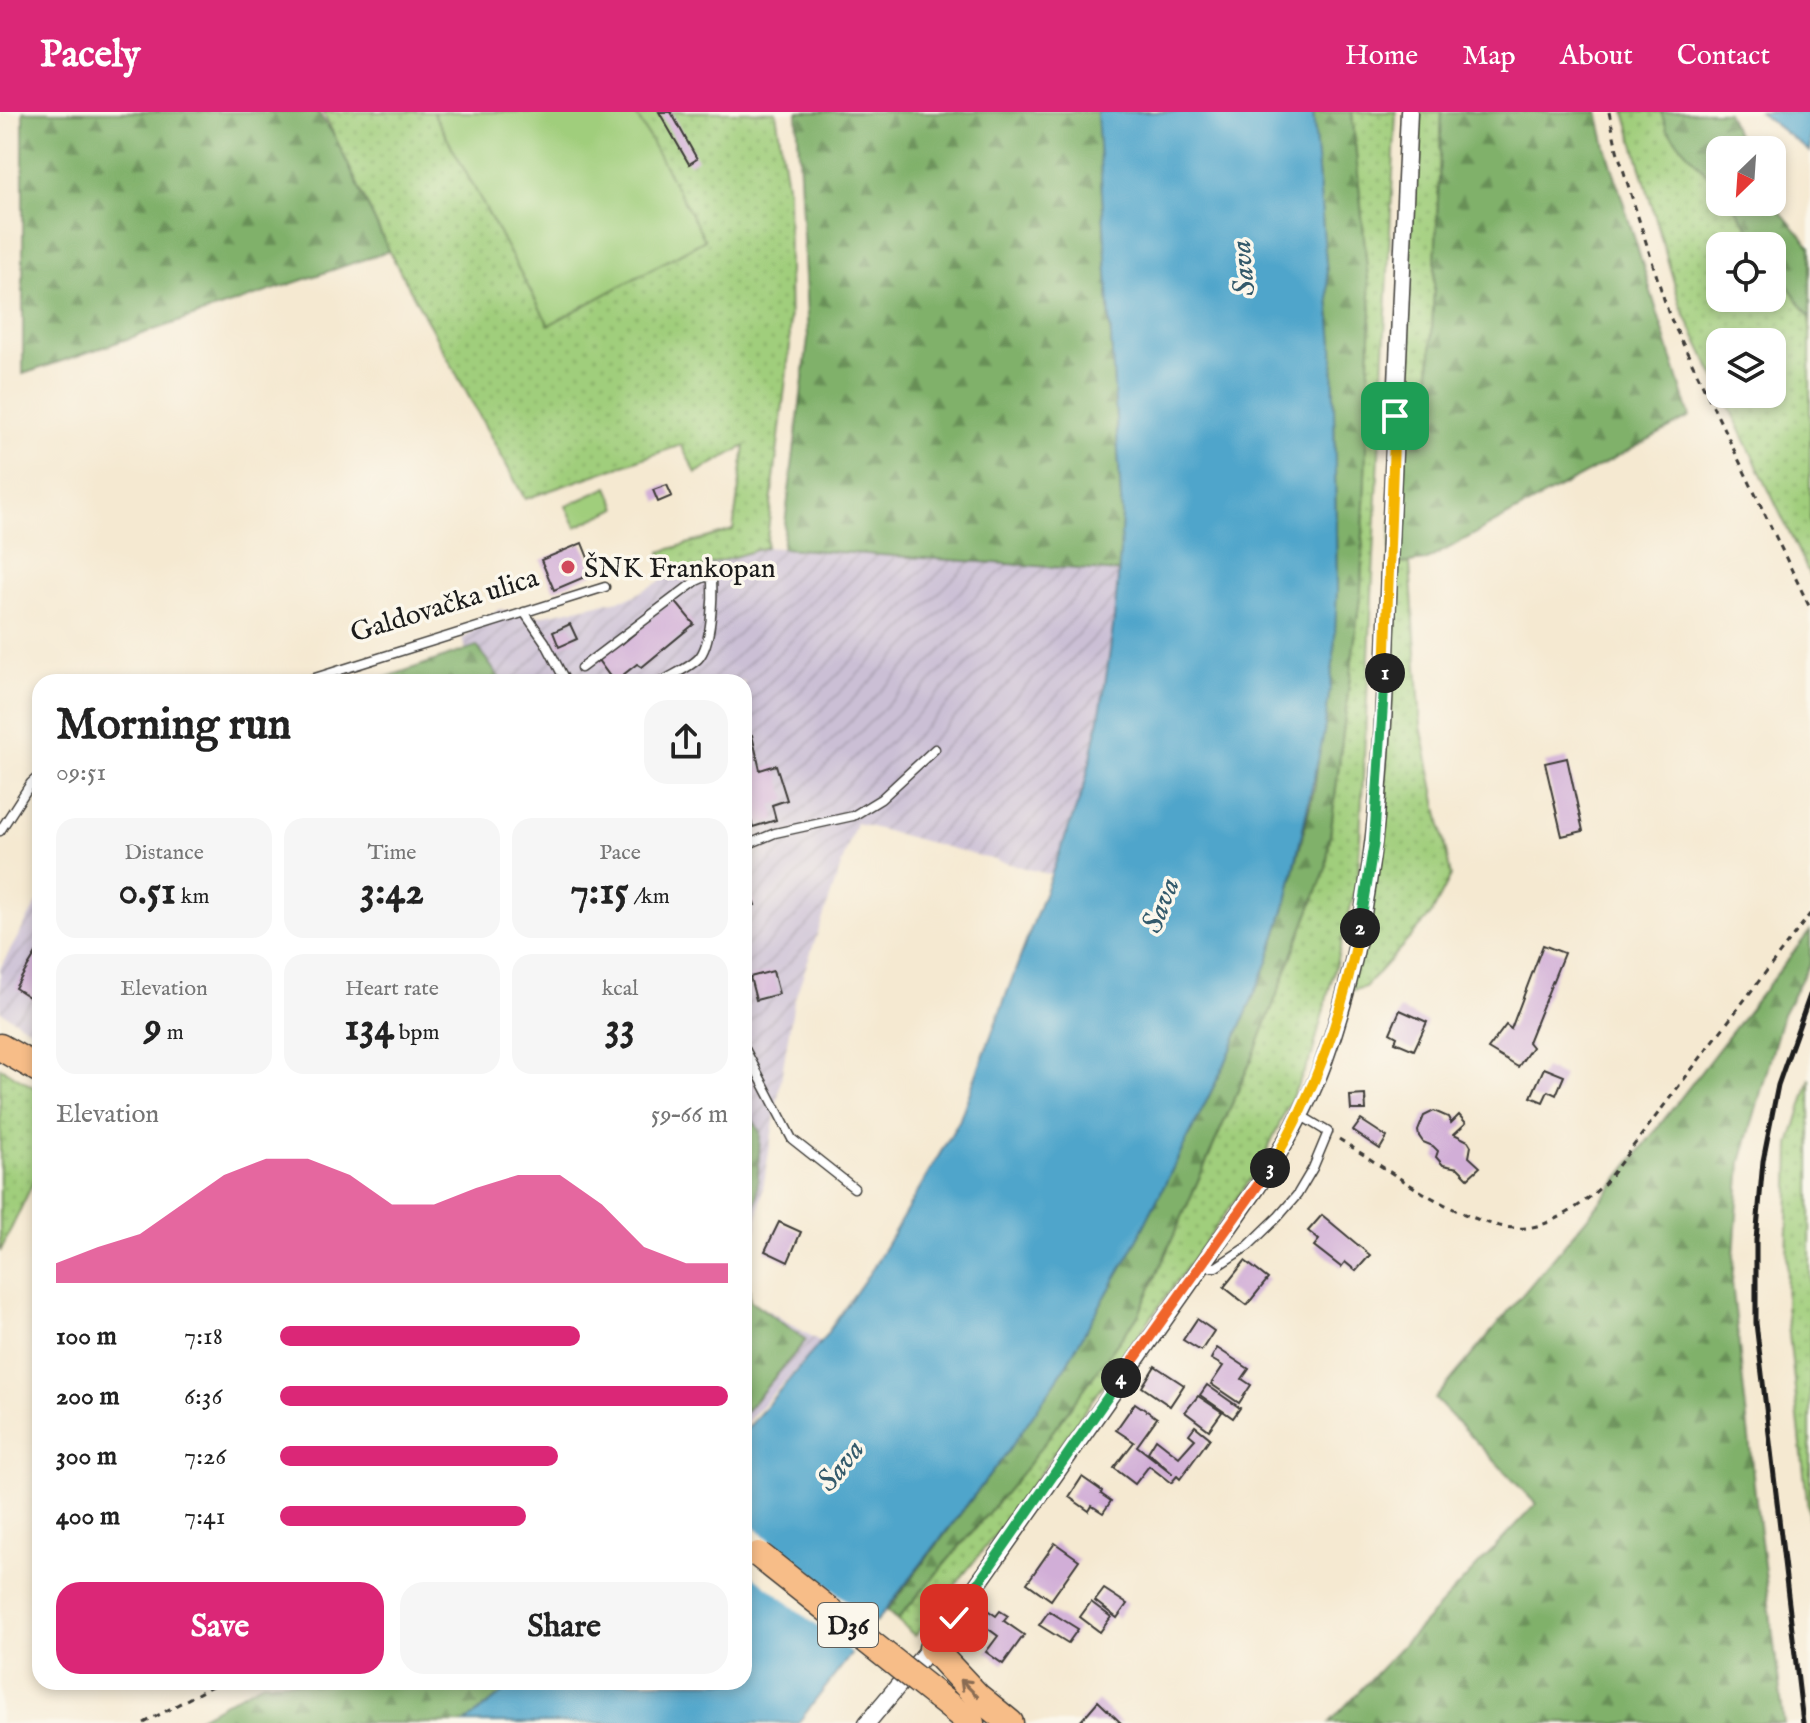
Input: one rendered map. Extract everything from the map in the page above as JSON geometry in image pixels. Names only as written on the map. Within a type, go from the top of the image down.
[{"type":"main road","points":[[0,1047],[32,1065]]},
{"type":"main road","name":"D36","points":[[752,1549],[971,1723]]},
{"type":"main road","points":[[932,1648],[977,1696],[1010,1723]]},
{"type":"street","points":[[867,1723],[932,1648],[1202,1267],[1264,1177],[1323,1064],[1360,931],[1374,842],[1385,672],[1409,112]]},
{"type":"lane","points":[[581,668],[696,581],[712,578],[713,601],[706,644],[700,658],[674,674]]},
{"type":"lane","name":"Galdovačka ulica","points":[[327,674],[605,587]]},
{"type":"lane","points":[[524,612],[562,674]]},
{"type":"lane","points":[[752,843],[775,833],[853,816],[881,799],[935,749]]},
{"type":"lane","points":[[0,831],[32,782]]},
{"type":"lane","points":[[752,1062],[792,1139],[854,1188]]},
{"type":"lane","points":[[1202,1267],[1216,1267],[1248,1246],[1297,1195],[1313,1168],[1328,1132],[1299,1114]]},
{"type":"path","points":[[1609,112],[1617,150],[1669,315],[1810,608]]},
{"type":"path","points":[[1328,1132],[1435,1200],[1470,1216],[1503,1226],[1523,1228],[1539,1225],[1572,1210],[1605,1183],[1810,914]]},
{"type":"path","points":[[144,1723],[204,1690]]},
{"type":"shaded area","points":[[766,547],[1120,572],[1097,736],[1084,787],[1051,875],[856,823],[794,1001],[752,1255],[752,674],[477,674],[462,640],[499,609],[540,616],[629,598],[666,578]]},
{"type":"shaded area","points":[[32,912],[32,1030],[0,1011],[0,968]]},
{"type":"shaded area","points":[[752,1301],[821,1342],[752,1416]]},
{"type":"green space","points":[[23,112],[318,112],[335,137],[389,251],[23,374]]},
{"type":"green space","points":[[323,112],[776,112],[788,192],[790,345],[766,547],[666,578],[660,552],[733,530],[745,446],[696,473],[681,445],[525,499],[389,251]]},
{"type":"green space","points":[[433,112],[635,112],[705,240],[549,325]]},
{"type":"green space","points":[[797,112],[1097,112],[1122,515],[1120,572],[782,548],[808,339]]},
{"type":"green space","points":[[1313,112],[1352,112],[1371,310],[1361,589],[1326,868],[1254,1054],[1139,1314],[1022,1473],[897,1620],[887,1611],[1009,1450],[1062,1372],[1133,1248],[1224,1066],[1267,964],[1287,901],[1315,785],[1337,591],[1333,344]]},
{"type":"green space","points":[[1352,112],[1396,112],[1358,879],[1312,1055],[1260,1165],[1002,1526],[915,1636],[897,1620],[1022,1473],[1139,1314],[1254,1054],[1326,868],[1361,589],[1371,310]]},
{"type":"green space","points":[[1412,112],[1442,112],[1430,375],[1405,425],[1400,564],[1410,563],[1421,726],[1451,876],[1431,915],[1365,987],[1347,992],[1374,873]]},
{"type":"green space","points":[[1442,112],[1598,112],[1606,147],[1690,417],[1425,561],[1399,564],[1405,425],[1430,375]]},
{"type":"green space","points":[[1625,112],[1661,112],[1668,130],[1706,173],[1706,216],[1741,216],[1751,232],[1706,232],[1706,312],[1786,312],[1786,283],[1810,318],[1810,576],[1730,408],[1786,408],[1786,328],[1706,328],[1706,359],[1681,307]]},
{"type":"green space","points":[[1661,112],[1727,112],[1738,136],[1706,136],[1706,173],[1667,130]]},
{"type":"green space","points":[[1741,216],[1784,216],[1810,246],[1810,318],[1786,283],[1786,232],[1751,232]]},
{"type":"green space","points":[[608,487],[617,508],[576,527],[566,506]]},
{"type":"green space","points":[[477,646],[496,674],[396,674]]},
{"type":"green space","points":[[1810,931],[1810,963],[1783,1014],[1741,1162],[1732,1282],[1784,1723],[1329,1723],[1536,1504],[1435,1399],[1600,1202]]},
{"type":"green space","points":[[0,1067],[32,1086],[32,1185],[0,1252]]},
{"type":"green space","points":[[1810,1078],[1810,1529],[1786,1306],[1790,1145]]},
{"type":"green space","points":[[752,1118],[760,1132],[752,1228]]},
{"type":"green space","points":[[752,1301],[806,1340],[752,1404]]},
{"type":"green space","points":[[249,1690],[507,1690],[465,1723],[189,1723]]},
{"type":"water","name":"Sava","points":[[1097,112],[1313,112],[1333,344],[1337,591],[1334,657],[1324,733],[1287,901],[1267,964],[1224,1066],[1133,1248],[1062,1372],[1009,1450],[798,1723],[465,1723],[507,1690],[752,1690],[752,1423],[821,1342],[873,1268],[959,1121],[1084,787],[1110,652],[1122,515]]},
{"type":"water","points":[[1759,112],[1810,112],[1810,152]]},
{"type":"pier","points":[[752,1525],[880,1627],[856,1657],[752,1574]]},
{"type":"building","points":[[659,112],[671,112],[697,159],[689,164]]},
{"type":"building","points":[[667,485],[672,496],[658,502],[653,490]]},
{"type":"building","name":"ŠNK Frankopan","points":[[582,543],[594,573],[554,590],[541,560]]},
{"type":"building","points":[[674,600],[694,624],[642,667],[637,664],[624,674],[608,674],[598,660],[619,640],[622,644]]},
{"type":"building","points":[[570,624],[577,639],[559,647],[553,632]]},
{"type":"building","points":[[752,735],[760,770],[776,765],[787,800],[772,805],[776,820],[753,827]]},
{"type":"building","points":[[1567,758],[1583,831],[1562,836],[1545,763]]},
{"type":"building","points":[[1543,945],[1564,953],[1528,1042],[1532,1047],[1518,1067],[1488,1049],[1506,1025],[1511,1029]]},
{"type":"building","points":[[32,960],[32,999],[15,988]]},
{"type":"building","points":[[773,971],[779,994],[756,1000],[752,976]]},
{"type":"building","points":[[1400,1010],[1427,1022],[1414,1050],[1395,1042],[1397,1037],[1390,1033]]},
{"type":"building","points":[[1544,1068],[1564,1076],[1556,1095],[1548,1091],[1543,1102],[1531,1097]]},
{"type":"building","points":[[1365,1095],[1366,1110],[1351,1110],[1350,1096]]},
{"type":"building","points":[[1434,1111],[1448,1117],[1451,1123],[1459,1115],[1466,1123],[1454,1134],[1468,1141],[1471,1146],[1469,1157],[1480,1167],[1468,1178],[1458,1168],[1443,1165],[1436,1157],[1438,1151],[1419,1136],[1424,1116]]},
{"type":"building","points":[[1361,1120],[1387,1137],[1380,1149],[1353,1131]]},
{"type":"building","points":[[1322,1215],[1370,1255],[1356,1271],[1345,1262],[1341,1267],[1314,1246],[1319,1240],[1308,1231]]},
{"type":"building","points":[[779,1222],[801,1232],[788,1262],[765,1251]]},
{"type":"building","points":[[1245,1261],[1268,1279],[1247,1305],[1224,1287]]},
{"type":"building","points":[[1197,1319],[1214,1331],[1201,1351],[1183,1340]]},
{"type":"building","points":[[1217,1348],[1249,1369],[1242,1379],[1251,1385],[1239,1403],[1211,1384],[1223,1366],[1211,1359]]},
{"type":"building","points":[[1155,1366],[1184,1385],[1170,1406],[1142,1387]]},
{"type":"building","points":[[1207,1385],[1240,1408],[1233,1418],[1200,1395]]},
{"type":"building","points":[[1198,1396],[1222,1412],[1209,1430],[1185,1412]]},
{"type":"building","points":[[1135,1403],[1157,1418],[1137,1446],[1173,1474],[1148,1452],[1156,1439],[1179,1457],[1195,1439],[1189,1434],[1195,1426],[1210,1438],[1180,1479],[1177,1476],[1171,1483],[1149,1466],[1135,1484],[1114,1468],[1134,1442],[1116,1430]]},
{"type":"building","points":[[1082,1477],[1111,1501],[1103,1513],[1092,1506],[1089,1511],[1069,1497]]},
{"type":"building","points":[[1055,1543],[1079,1560],[1051,1600],[1027,1583]]},
{"type":"building","points":[[1104,1589],[1127,1604],[1117,1618],[1095,1601]]},
{"type":"building","points":[[1091,1602],[1111,1617],[1100,1632],[1080,1617]]},
{"type":"building","points":[[983,1607],[996,1616],[1000,1611],[1008,1616],[1004,1621],[1024,1635],[1003,1664],[986,1652],[998,1636],[983,1625],[972,1641],[963,1634]]},
{"type":"building","points":[[1049,1611],[1078,1629],[1068,1643],[1039,1625]]},
{"type":"building","points":[[1098,1701],[1121,1723],[1079,1723]]},
{"type":"railway","points":[[1803,1723],[1756,1323],[1756,1240],[1763,1161],[1778,1085],[1810,995]]},
{"type":"place","name":"ŠNK Frankopan","points":[[568,567]]},
{"type":"route","points":[[954,1618],[1256,1189],[1285,1142],[1323,1064],[1360,931],[1378,807],[1395,416]]}]
